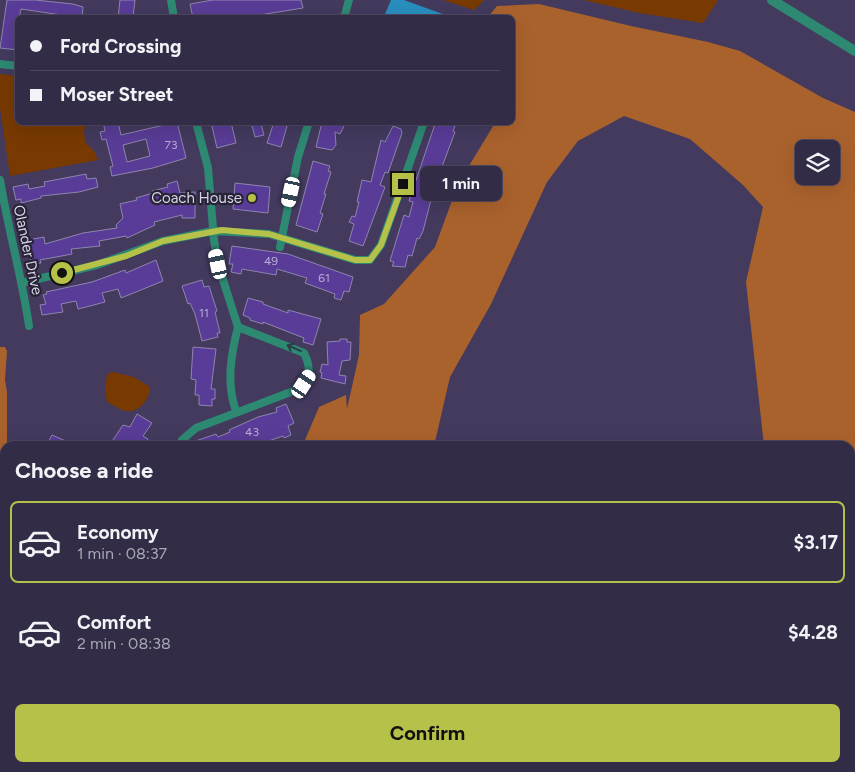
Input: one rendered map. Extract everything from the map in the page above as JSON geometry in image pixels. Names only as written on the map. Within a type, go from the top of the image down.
[{"type":"street","points":[[171,0],[174,15]]},
{"type":"street","points":[[345,15],[349,0]]},
{"type":"street","points":[[772,0],[855,51]]},
{"type":"street","points":[[0,64],[15,66]]},
{"type":"street","points":[[197,125],[210,181],[213,231],[218,264],[238,327],[232,357],[230,395],[236,411]]},
{"type":"street","points":[[280,247],[298,157],[308,125]]},
{"type":"street","points":[[21,282],[97,265],[163,241],[213,231],[282,237],[355,260],[370,260],[381,245],[423,125]]},
{"type":"street","name":"Olander Drive","points":[[0,180],[29,326]]},
{"type":"street","points":[[182,440],[196,428],[236,411],[296,390],[304,384],[309,376],[310,363],[304,353],[238,327]]},
{"type":"shaded area","points":[[443,0],[484,0],[474,10]]},
{"type":"shaded area","points":[[584,0],[718,0],[703,23],[639,13]]},
{"type":"shaded area","points":[[539,4],[740,51],[823,98],[855,112],[855,441],[763,441],[746,282],[763,207],[743,185],[690,139],[624,116],[578,141],[547,182],[491,304],[450,377],[435,441],[303,441],[305,440],[319,407],[346,395],[347,409],[359,355],[360,315],[384,304],[435,247],[458,184],[494,125],[515,125],[515,15],[490,15],[497,6]]},
{"type":"shaded area","points":[[0,74],[15,76],[15,125],[86,125],[84,131],[85,142],[94,151],[98,160],[10,176],[0,108]]},
{"type":"shaded area","points":[[0,347],[5,347],[7,351],[5,380],[7,392],[7,441],[0,441]]},
{"type":"shaded area","points":[[113,372],[134,377],[150,387],[148,397],[142,406],[133,411],[128,411],[107,402],[105,390],[107,374]]},
{"type":"water","points":[[391,0],[404,0],[445,15],[385,15]]},
{"type":"building","points":[[7,0],[35,0],[73,4],[83,7],[82,15],[62,15],[21,9],[20,15],[15,15],[15,50],[0,48]]},
{"type":"building","points":[[120,0],[135,0],[133,15],[118,15]]},
{"type":"building","points":[[213,0],[301,0],[303,8],[260,15],[192,15],[190,4]]},
{"type":"building","points":[[104,125],[119,125],[121,135],[164,125],[178,125],[186,158],[153,168],[112,176],[110,167],[113,166],[106,139],[102,140],[100,132],[105,131]],"holes":[[[146,139],[150,156],[127,162],[123,145]]]},
{"type":"building","points":[[212,125],[232,125],[236,143],[217,148]]},
{"type":"building","points":[[261,125],[264,135],[255,137],[252,126]]},
{"type":"building","points":[[273,125],[287,126],[281,147],[267,143]]},
{"type":"building","points":[[321,125],[344,125],[340,134],[335,132],[336,145],[332,150],[316,147]]},
{"type":"building","points":[[435,125],[455,126],[453,131],[455,132],[429,195],[432,196],[423,231],[419,239],[417,238],[412,256],[408,255],[405,267],[392,266],[394,262],[390,261],[404,215],[409,217],[413,202],[409,201]]},
{"type":"building","points":[[393,126],[401,129],[402,133],[388,173],[385,172],[380,185],[385,187],[363,246],[349,241],[354,224],[349,222],[352,216],[355,217],[362,180],[371,182],[381,140],[385,142]]},
{"type":"building","points":[[313,161],[330,166],[328,171],[331,172],[324,194],[326,194],[320,213],[323,214],[317,232],[296,225]]},
{"type":"building","points":[[86,174],[87,179],[96,178],[98,187],[79,192],[41,196],[41,198],[21,203],[21,199],[16,200],[13,187],[28,184],[29,189],[45,186],[44,182]]},
{"type":"building","points":[[177,181],[180,193],[195,192],[195,218],[182,218],[182,215],[154,222],[155,225],[127,238],[126,236],[99,241],[100,246],[71,249],[72,254],[40,260],[41,263],[31,264],[28,240],[44,237],[45,244],[83,233],[117,228],[116,225],[123,218],[120,204],[137,200],[136,198],[168,187],[167,184]]},
{"type":"building","name":"Coach House","points":[[235,183],[270,187],[268,213],[233,209]]},
{"type":"building","points":[[232,246],[288,254],[353,277],[349,292],[344,291],[341,300],[334,298],[335,294],[305,283],[307,278],[277,269],[276,275],[242,269],[241,274],[231,272],[233,264],[229,264]]},
{"type":"building","points":[[156,260],[163,281],[121,298],[118,289],[102,293],[105,302],[78,309],[76,301],[61,304],[63,312],[42,315],[40,305],[46,304],[43,295],[47,294],[46,292],[92,282],[125,270],[126,273]]},
{"type":"building","points":[[202,280],[204,287],[209,286],[217,311],[215,312],[220,333],[217,333],[218,337],[202,341],[195,314],[190,303],[188,304],[182,286]]},
{"type":"building","points":[[248,298],[263,302],[263,304],[288,313],[288,310],[321,319],[313,345],[303,342],[304,338],[263,322],[263,324],[250,320],[250,318],[243,315]]},
{"type":"building","points":[[340,339],[347,339],[347,342],[351,342],[350,360],[342,361],[339,375],[346,376],[345,384],[321,378],[322,373],[320,372],[322,364],[328,365],[327,342],[340,341]]},
{"type":"building","points":[[193,347],[216,349],[211,389],[215,389],[215,399],[212,399],[212,406],[199,405],[199,395],[195,395],[196,380],[191,379]]},
{"type":"building","points":[[286,404],[294,423],[288,426],[291,435],[269,441],[196,441],[216,434],[218,437],[258,417],[277,412],[276,408]]},
{"type":"building","points":[[137,414],[152,423],[143,436],[148,439],[147,441],[112,441],[123,425],[130,427]]},
{"type":"building","points":[[52,435],[66,441],[49,441]]},
{"type":"place","name":"Coach House","points":[[252,198]]},
{"type":"route","points":[[62,273],[126,256],[163,241],[222,230],[269,234],[355,260],[370,260],[378,252],[403,184]]}]
